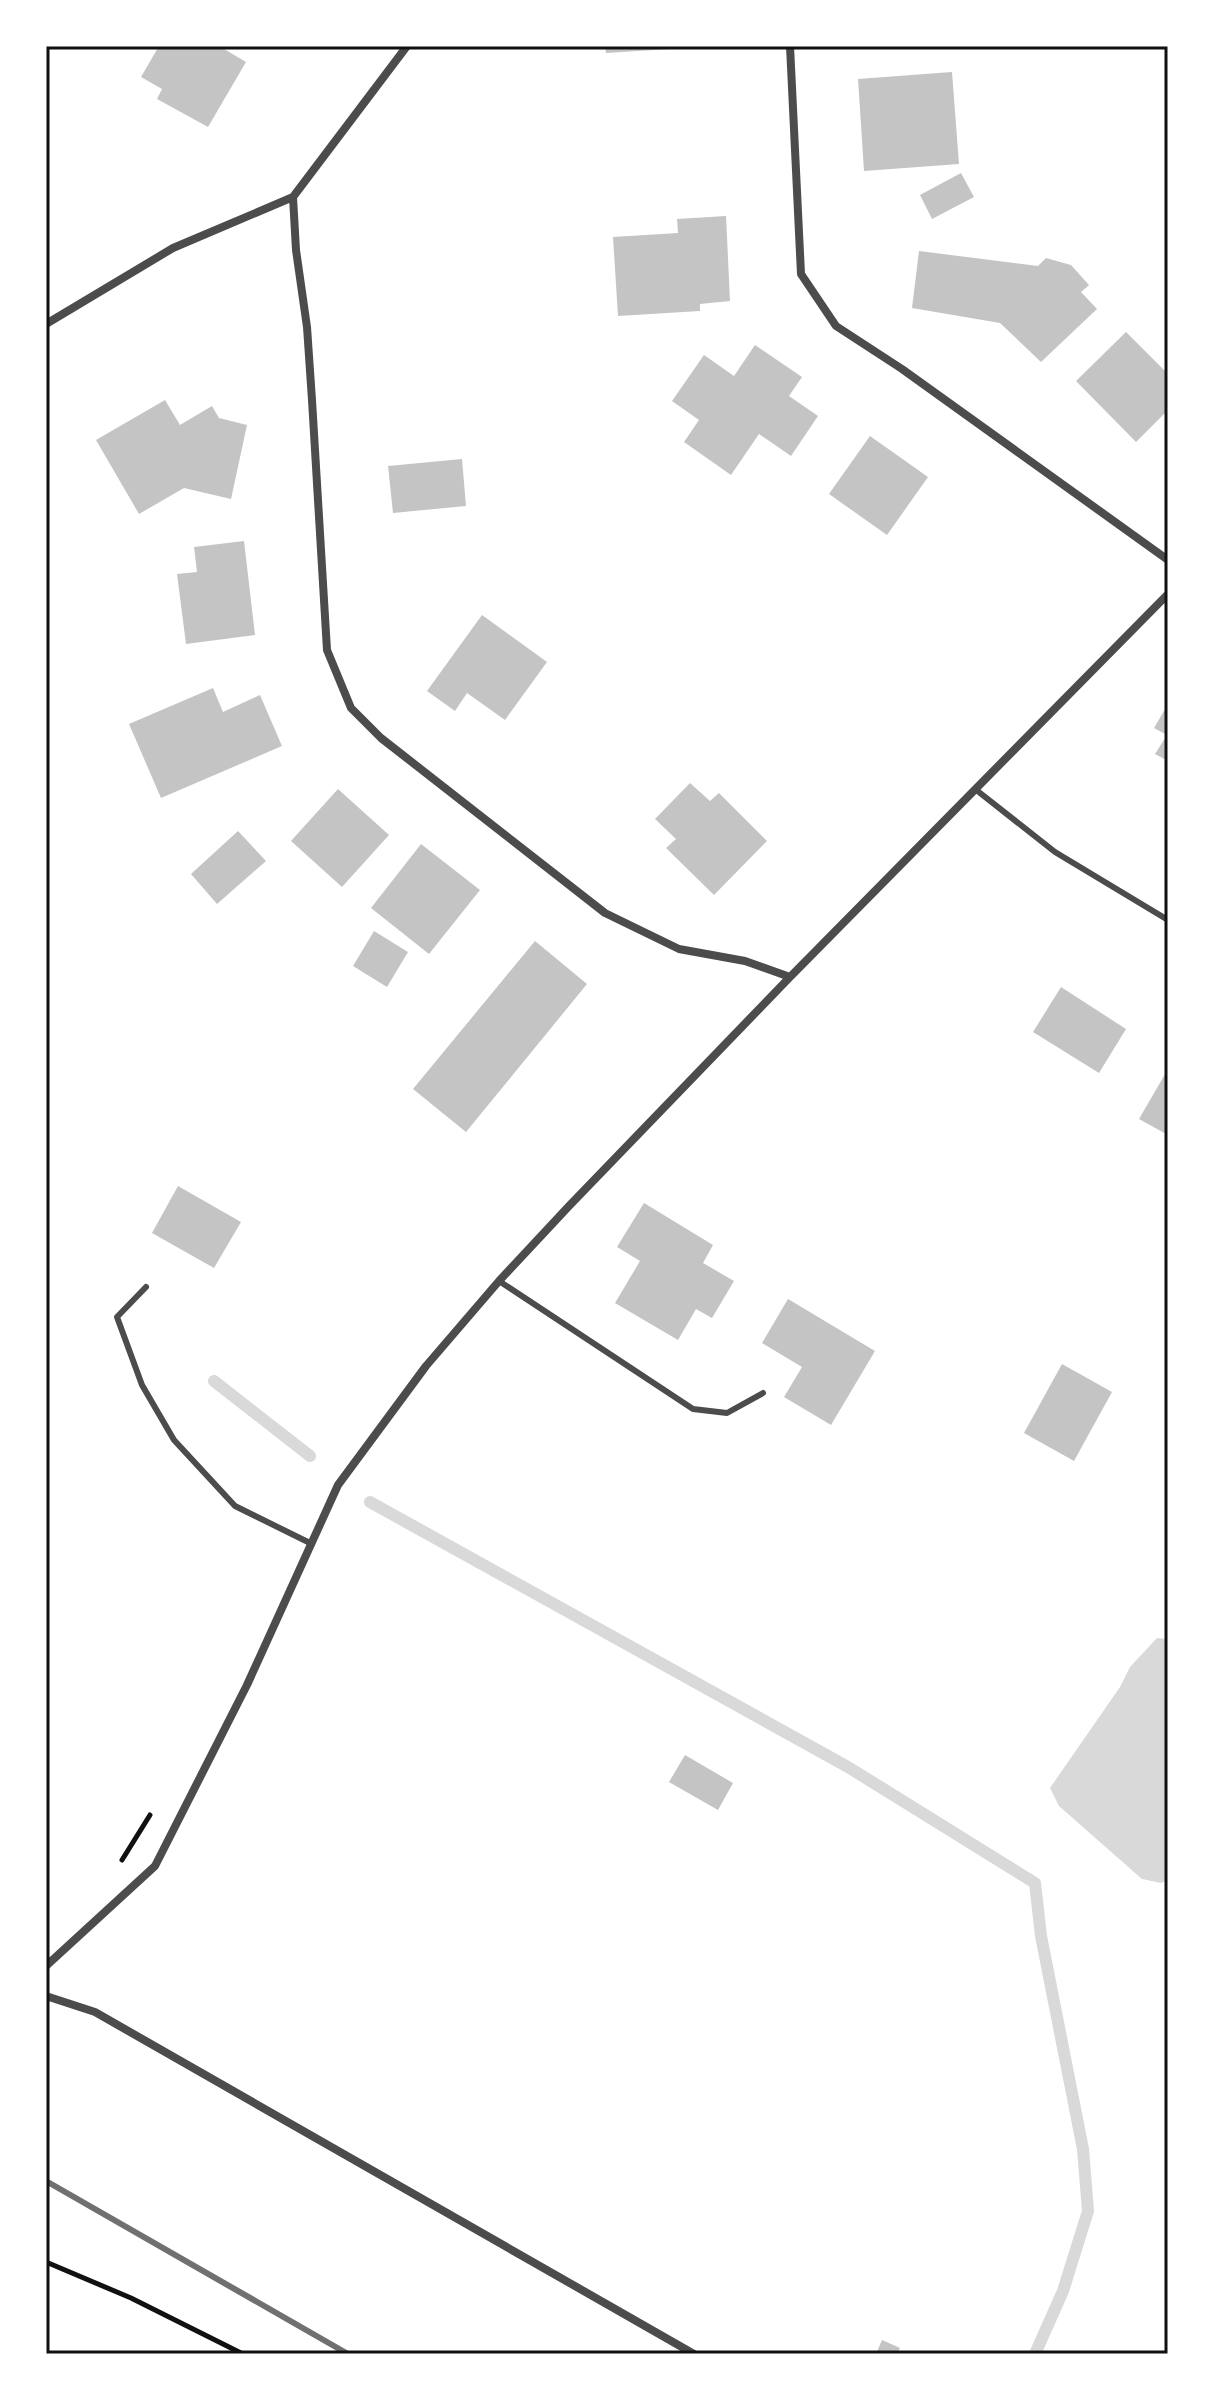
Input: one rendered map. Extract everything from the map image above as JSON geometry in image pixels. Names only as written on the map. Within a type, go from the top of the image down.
[{"type":"street","points":[[46,324],[173,248],[293,197],[407,46]]},
{"type":"street","points":[[790,46],[801,274],[836,326],[902,369],[1168,560]]},
{"type":"street","points":[[293,197],[296,250],[307,327],[327,650],[351,708],[381,738],[605,913],[679,949],[745,961],[790,977]]},
{"type":"street","points":[[46,1966],[155,1866],[247,1685],[338,1485],[426,1366],[499,1281],[790,977],[1168,594]]},
{"type":"street","points":[[46,1996],[95,2012],[694,2354]]},
{"type":"lane","points":[[975,789],[1055,852],[1168,920]]},
{"type":"lane","points":[[499,1281],[693,1409],[727,1413],[763,1393]]},
{"type":"lane","points":[[146,1287],[117,1317],[142,1385],[174,1440],[235,1506],[312,1544]]},
{"type":"path","points":[[46,2262],[131,2298],[243,2354]]},
{"type":"shaded area","points":[[1157,1638],[1168,1639],[1168,1880],[1161,1883],[1142,1879],[1059,1806],[1050,1788],[1120,1687],[1130,1667]]},
{"type":"building","points":[[159,46],[219,46],[246,62],[208,127],[157,99],[162,89],[141,77]]},
{"type":"building","points":[[605,46],[686,46],[686,48],[606,53]]},
{"type":"building","points":[[952,72],[959,164],[864,171],[858,79]]},
{"type":"building","points":[[961,173],[974,197],[932,219],[920,195]]},
{"type":"building","points":[[726,216],[730,301],[700,304],[700,311],[618,316],[613,237],[678,233],[677,219]]},
{"type":"building","points":[[919,251],[1038,266],[1046,258],[1071,265],[1089,285],[1081,292],[1097,309],[1041,362],[1000,323],[912,308]]},
{"type":"building","points":[[1126,332],[1168,374],[1168,410],[1136,442],[1076,381]]},
{"type":"building","points":[[755,345],[802,377],[789,396],[818,416],[791,456],[759,434],[731,475],[684,442],[699,420],[672,401],[704,355],[734,376]]},
{"type":"building","points":[[165,400],[180,425],[212,406],[219,418],[247,425],[231,499],[184,488],[139,514],[96,440]]},
{"type":"building","points":[[870,436],[928,477],[887,535],[829,494]]},
{"type":"building","points":[[462,459],[466,506],[393,513],[388,466]]},
{"type":"building","points":[[244,541],[255,635],[186,644],[177,574],[197,572],[194,547]]},
{"type":"building","points":[[482,615],[547,662],[505,720],[467,693],[455,711],[427,691]]},
{"type":"building","points":[[213,688],[223,712],[260,695],[282,746],[161,798],[129,724]]},
{"type":"building","points":[[1168,704],[1168,761],[1155,754],[1167,735],[1154,728]]},
{"type":"building","points":[[690,783],[710,801],[719,793],[767,841],[714,895],[666,848],[676,839],[655,819]]},
{"type":"building","points":[[338,789],[389,835],[342,887],[291,841]]},
{"type":"building","points":[[238,831],[266,861],[217,904],[191,874]]},
{"type":"building","points":[[421,844],[480,890],[429,954],[371,908]]},
{"type":"building","points":[[374,931],[408,952],[387,987],[353,966]]},
{"type":"building","points":[[535,941],[587,984],[466,1132],[413,1089]]},
{"type":"building","points":[[1061,987],[1126,1029],[1099,1073],[1033,1032]]},
{"type":"building","points":[[1168,1069],[1168,1135],[1139,1119]]},
{"type":"building","points":[[178,1186],[241,1222],[214,1268],[152,1233]]},
{"type":"building","points":[[644,1203],[713,1245],[703,1263],[734,1281],[712,1318],[696,1309],[678,1340],[615,1303],[640,1261],[617,1247]]},
{"type":"building","points":[[788,1299],[875,1351],[831,1425],[784,1397],[802,1367],[762,1343]]},
{"type":"building","points":[[1062,1364],[1112,1392],[1074,1461],[1024,1433]]},
{"type":"building","points":[[685,1755],[733,1783],[718,1810],[669,1782]]},
{"type":"building","points":[[882,2340],[900,2348],[897,2354],[876,2354]]},
{"type":"waterway","points":[[214,1381],[310,1456]]},
{"type":"waterway","points":[[370,1502],[848,1767],[1035,1883],[1041,1936],[1083,2149],[1088,2211],[1063,2291],[1035,2354]]},
{"type":"railway","points":[[46,2181],[348,2354]]}]
